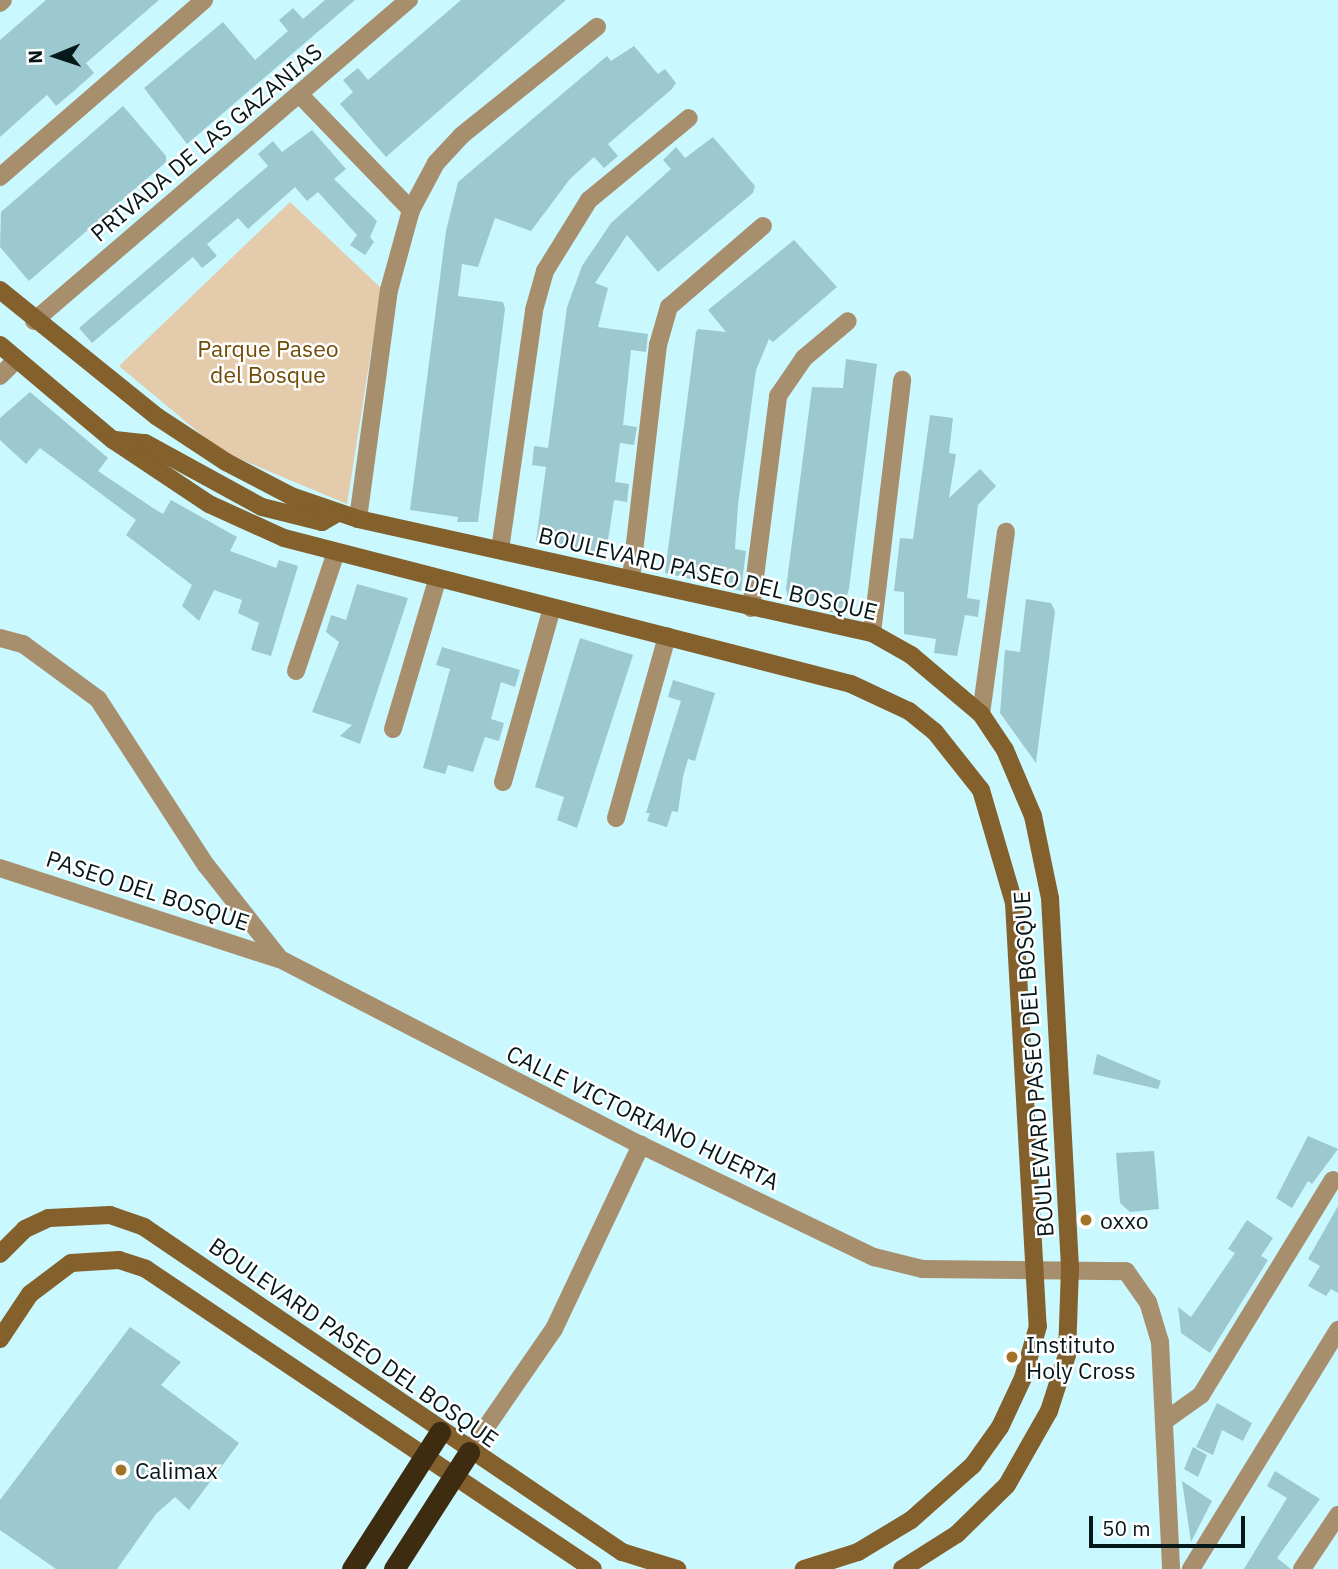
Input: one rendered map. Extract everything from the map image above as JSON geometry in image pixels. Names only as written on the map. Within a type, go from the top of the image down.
[{"type":"highway","points":[[352,1569],[440,1432]]},
{"type":"highway","points":[[394,1569],[470,1452]]},
{"type":"street","points":[[0,177],[204,0]]},
{"type":"street","name":"PRIVADA DE LAS GAZANIAS","points":[[34,321],[409,0]]},
{"type":"street","points":[[358,519],[389,290],[411,209],[436,163],[462,135],[597,27]]},
{"type":"street","points":[[300,95],[411,209]]},
{"type":"street","points":[[500,550],[534,310],[545,271],[589,200],[689,118]]},
{"type":"street","points":[[631,578],[658,345],[670,307],[763,226]]},
{"type":"street","name":"BOULEVARD PASEO DEL BOSQUE","points":[[0,290],[34,321],[156,416],[226,462],[336,514],[872,633],[911,655],[981,714],[1005,750],[1033,816],[1050,898],[1070,1268],[1067,1355],[1049,1411],[1030,1451],[980,1514],[902,1569]]},
{"type":"street","points":[[751,608],[778,396],[804,358],[848,321]]},
{"type":"street","name":"BOULEVARD PASEO DEL BOSQUE","points":[[0,345],[113,440],[209,504],[284,538],[335,555],[851,684],[909,711],[935,732],[981,790],[1014,903],[1038,1269],[1038,1326],[1023,1378],[1000,1426],[973,1465],[911,1521],[859,1552],[804,1569]]},
{"type":"street","points":[[0,376],[17,359]]},
{"type":"street","points":[[872,633],[902,380]]},
{"type":"street","points":[[113,440],[145,443],[262,507],[323,522],[336,514]]},
{"type":"street","points":[[981,714],[1006,531]]},
{"type":"street","points":[[296,671],[335,555]]},
{"type":"street","points":[[393,729],[437,580]]},
{"type":"street","points":[[503,782],[552,608]]},
{"type":"street","points":[[616,818],[667,636]]},
{"type":"street","name":"CALLE VICTORIANO HUERTA","points":[[0,638],[23,644],[98,699],[206,865],[280,959],[641,1145],[874,1257],[922,1269],[1070,1268],[1126,1271],[1138,1283],[1160,1342],[1166,1420],[1171,1569]]},
{"type":"street","name":"PASEO DEL BOSQUE","points":[[0,868],[280,959]]},
{"type":"street","points":[[470,1452],[554,1329],[641,1145]]},
{"type":"street","points":[[1166,1420],[1201,1395],[1334,1180]]},
{"type":"street","name":"BOULEVARD PASEO DEL BOSQUE","points":[[0,1254],[25,1229],[49,1218],[110,1215],[144,1227],[440,1432],[622,1552],[677,1569]]},
{"type":"street","points":[[0,1339],[30,1294],[51,1275],[71,1263],[119,1260],[146,1269],[593,1569]]},
{"type":"street","points":[[1191,1569],[1338,1330]]},
{"type":"street","points":[[1302,1569],[1338,1516]]},
{"type":"green space","name":"Parque Paseo del Bosque","points":[[290,202],[381,288],[347,504],[221,451],[119,366]]},
{"type":"building","points":[[46,0],[159,0],[86,63],[94,73],[75,90],[56,106],[47,95],[0,137],[0,40]]},
{"type":"building","points":[[325,0],[355,0],[187,144],[144,88],[223,22],[255,60],[288,31],[279,20],[293,8],[303,19]]},
{"type":"building","points":[[461,0],[566,0],[386,157],[340,104],[353,92],[343,80],[358,68],[368,80]]},
{"type":"building","points":[[634,46],[658,74],[665,69],[676,83],[672,89],[608,144],[618,156],[604,168],[594,157],[570,179],[531,231],[495,218],[478,267],[462,264],[458,296],[503,302],[505,309],[478,522],[457,522],[458,517],[410,510],[446,231],[458,182],[607,56],[611,61]]},
{"type":"building","points":[[123,106],[166,156],[166,162],[29,281],[0,247],[1,212]]},
{"type":"building","points":[[312,130],[346,169],[334,179],[377,221],[370,237],[374,242],[365,255],[350,245],[357,235],[318,192],[307,201],[295,187],[248,229],[238,218],[207,244],[217,256],[202,268],[193,257],[92,343],[79,328],[268,166],[258,154],[273,141],[282,152]]},
{"type":"building","points":[[713,137],[755,186],[753,193],[658,272],[627,235],[595,283],[608,288],[598,327],[648,334],[646,352],[631,350],[623,425],[637,427],[634,445],[620,443],[615,482],[629,484],[627,502],[614,500],[606,554],[536,541],[546,467],[532,465],[534,446],[548,448],[567,307],[582,266],[611,223],[671,169],[663,160],[676,147],[685,158]]},
{"type":"building","points":[[794,240],[837,287],[773,342],[769,339],[756,370],[738,505],[735,549],[746,551],[741,591],[665,573],[696,332],[698,329],[726,332],[708,310]]},
{"type":"building","points":[[846,359],[877,364],[849,589],[841,614],[820,610],[821,603],[788,598],[786,589],[812,387],[843,388]]},
{"type":"building","points":[[30,392],[108,458],[98,471],[153,508],[163,514],[171,500],[237,537],[230,551],[276,568],[279,560],[298,566],[271,656],[251,650],[259,623],[238,613],[242,600],[214,590],[199,621],[182,606],[192,585],[126,535],[136,520],[40,448],[26,464],[0,440],[0,418]]},
{"type":"building","points":[[930,415],[953,418],[949,453],[956,454],[949,498],[980,469],[996,486],[978,505],[967,598],[980,600],[978,617],[965,615],[957,656],[934,653],[936,639],[904,634],[904,592],[894,591],[900,538],[913,539]]},
{"type":"building","points":[[357,584],[408,598],[360,744],[340,736],[352,725],[312,712],[339,642],[326,632],[331,615],[346,620]]},
{"type":"building","points":[[1026,599],[1051,603],[1055,611],[1036,763],[1000,713],[1005,650],[1020,652]]},
{"type":"building","points":[[580,638],[633,655],[577,828],[557,820],[564,797],[535,787]]},
{"type":"building","points":[[442,647],[520,670],[515,687],[501,682],[491,719],[504,723],[499,741],[485,737],[473,772],[448,765],[445,774],[423,768],[450,669],[436,665]]},
{"type":"building","points":[[673,680],[715,693],[695,761],[688,759],[678,812],[672,811],[667,827],[647,821],[650,813],[646,813],[681,701],[668,697]]},
{"type":"building","points":[[1097,1054],[1161,1081],[1158,1089],[1093,1074]]},
{"type":"building","points":[[1308,1136],[1338,1149],[1312,1184],[1308,1181],[1292,1208],[1276,1198]]},
{"type":"building","points":[[1154,1151],[1159,1209],[1130,1212],[1120,1203],[1116,1153]]},
{"type":"building","points":[[1338,1206],[1338,1293],[1331,1289],[1326,1296],[1308,1286],[1320,1266],[1308,1259]]},
{"type":"building","points":[[1247,1220],[1273,1238],[1261,1256],[1268,1260],[1210,1353],[1181,1333],[1178,1307],[1191,1317],[1235,1253],[1228,1249]]},
{"type":"building","name":"Calimax","points":[[130,1327],[181,1362],[161,1385],[239,1443],[189,1510],[175,1497],[156,1514],[117,1569],[56,1569],[0,1530],[0,1500]]},
{"type":"building","points":[[1217,1403],[1252,1423],[1243,1441],[1222,1430],[1213,1455],[1196,1447]]},
{"type":"building","points":[[1193,1447],[1207,1455],[1198,1477],[1184,1469]]},
{"type":"building","points":[[1275,1471],[1320,1499],[1277,1558],[1291,1569],[1244,1569],[1287,1498],[1267,1486]]},
{"type":"building","points":[[1182,1481],[1212,1501],[1191,1542]]},
{"type":"place","name":"oxxo","points":[[1086,1220]]},
{"type":"place","name":"Instituto Holy Cross","points":[[1012,1357]]},
{"type":"place","name":"Calimax","points":[[121,1470]]}]
